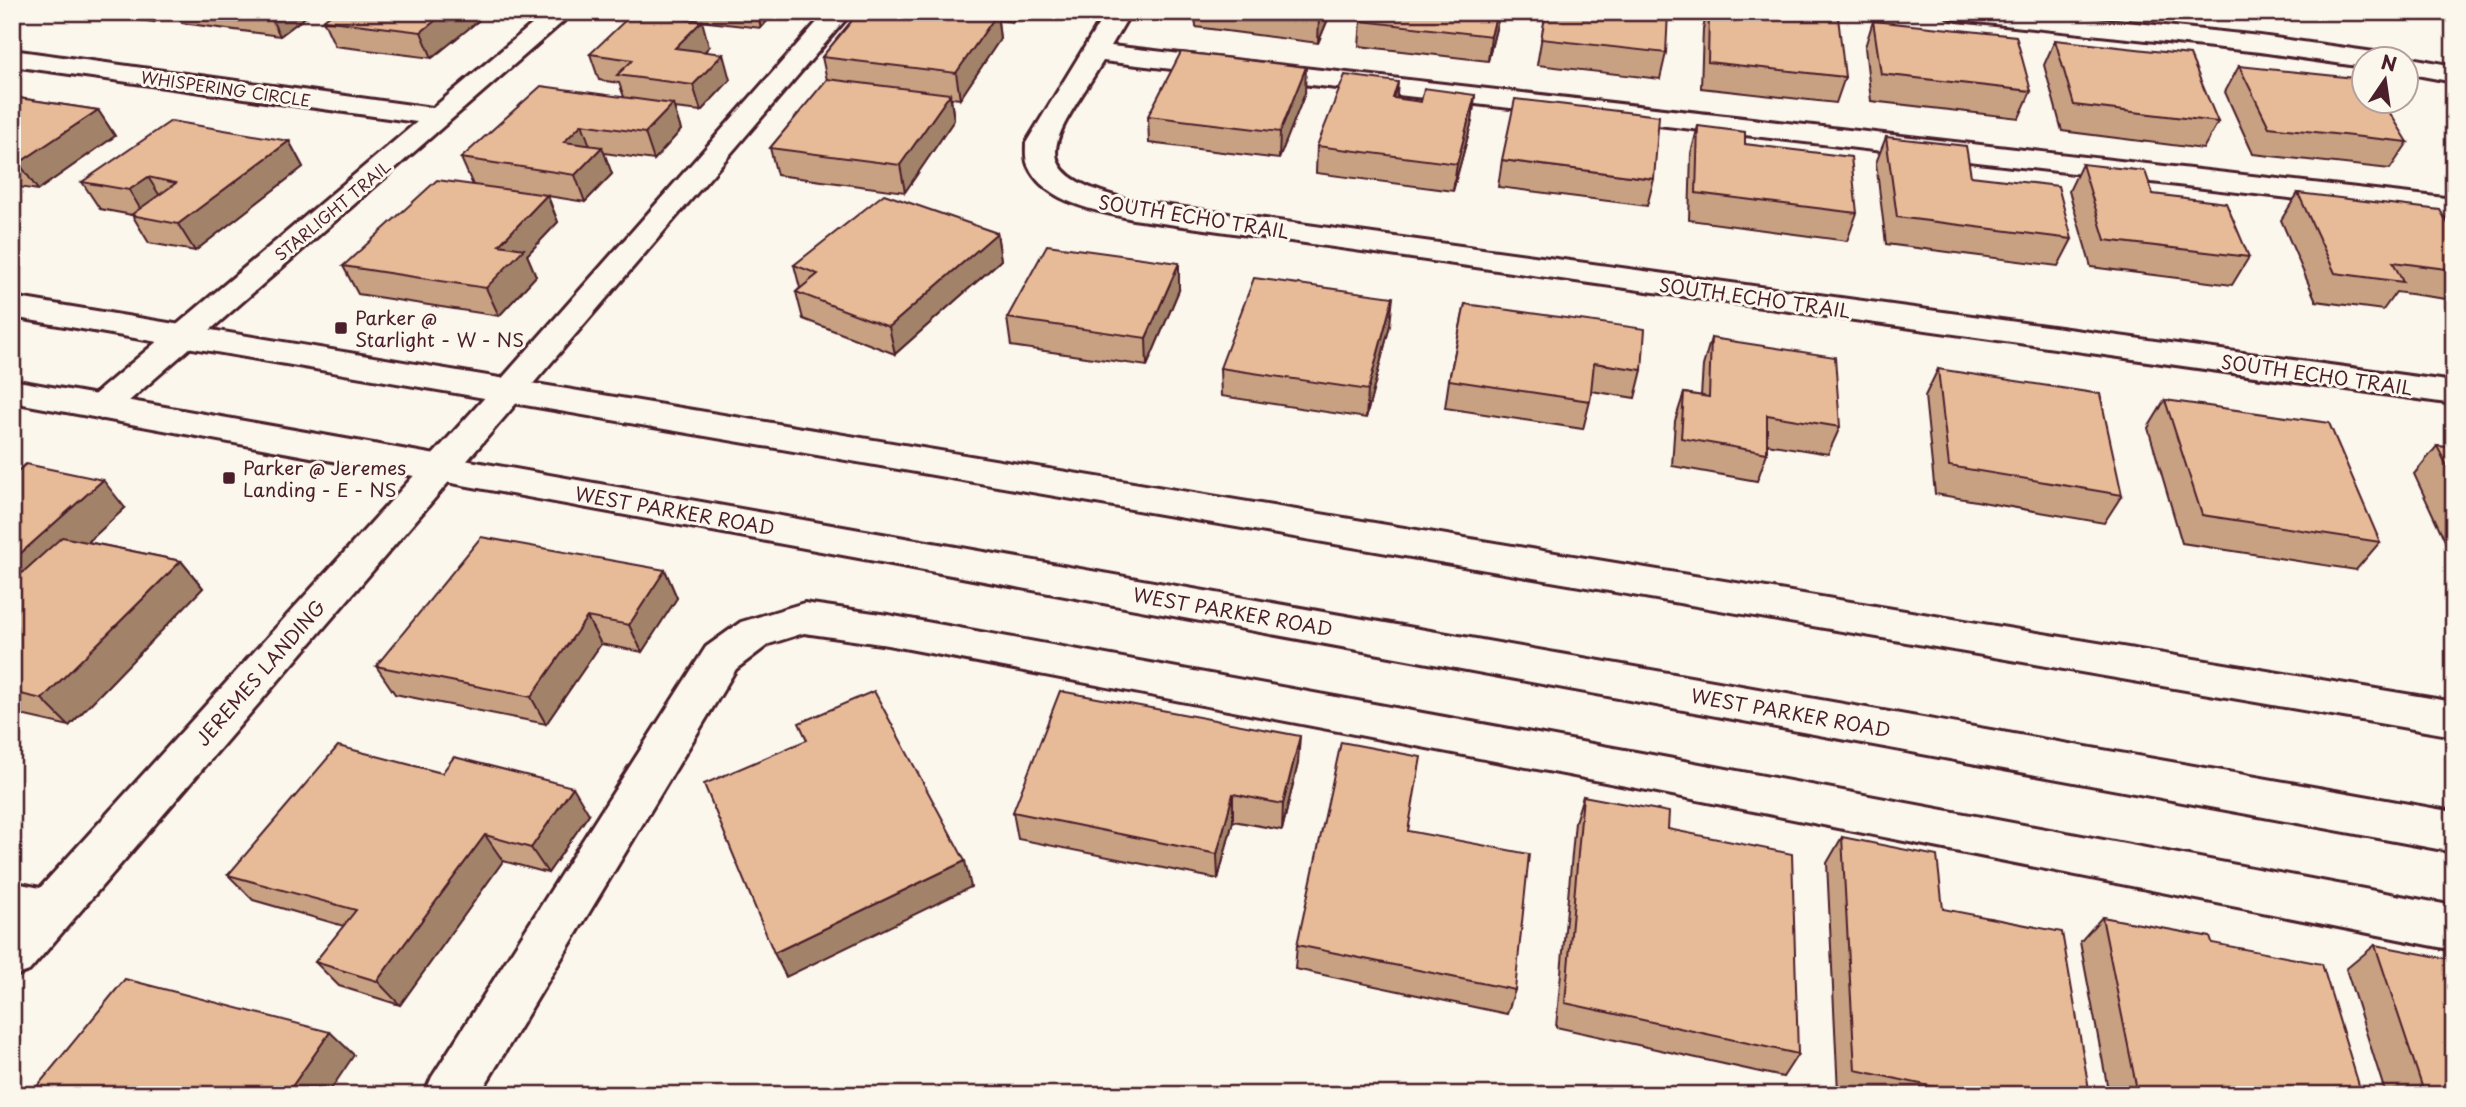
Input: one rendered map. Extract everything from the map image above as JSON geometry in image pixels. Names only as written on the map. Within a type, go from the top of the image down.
[{"type":"street","name":"STARLIGHT TRAIL","points":[[101,407],[562,12]]},
{"type":"street","name":"JEREMES LANDING","points":[[12,955],[31,907],[510,391],[839,12]]},
{"type":"street","points":[[1119,12],[1096,52],[2454,208]]},
{"type":"street","points":[[1957,12],[2260,44],[2350,57]]},
{"type":"street","name":"SOUTH ECHO TRAIL","points":[[1096,52],[1040,143],[1042,166],[1061,184],[1091,200],[1133,210],[2454,393]]},
{"type":"street","name":"WHISPERING CIRCLE","points":[[12,58],[440,117]]},
{"type":"street","points":[[2420,68],[2454,74]]},
{"type":"street","points":[[12,307],[2454,719]]},
{"type":"street","name":"WEST PARKER ROAD","points":[[12,391],[2454,832]]},
{"type":"street","points":[[450,1095],[720,658],[755,633],[804,618],[902,633],[1652,773],[2454,928]]},
{"type":"building","points":[[334,12],[446,12],[421,32],[323,20]]},
{"type":"building","points":[[859,12],[997,14],[956,73],[822,57]]},
{"type":"building","points":[[1280,12],[1321,12],[1319,17]]},
{"type":"building","points":[[1364,12],[1497,12],[1491,36],[1361,21]]},
{"type":"building","points":[[1546,12],[1668,12],[1666,53],[1541,39]]},
{"type":"building","points":[[1709,12],[1792,12],[1838,17],[1845,77],[1708,62]]},
{"type":"building","points":[[633,13],[702,21],[675,48],[723,54],[693,85],[617,75],[633,60],[590,54]]},
{"type":"building","points":[[1873,21],[2016,36],[2031,91],[1881,74]]},
{"type":"building","points":[[2055,40],[2190,55],[2218,122],[2074,105]]},
{"type":"building","points":[[1181,52],[1306,67],[1280,132],[1148,116]]},
{"type":"building","points":[[2239,66],[2350,78],[2350,116],[2392,116],[2408,142],[2269,127]]},
{"type":"building","points":[[1345,75],[1398,82],[1393,98],[1421,102],[1424,88],[1475,95],[1457,164],[1317,146]]},
{"type":"building","points":[[827,79],[950,94],[900,165],[770,148]]},
{"type":"building","points":[[541,86],[673,104],[645,133],[582,124],[564,142],[602,147],[575,175],[461,158]]},
{"type":"building","points":[[12,97],[98,110],[19,163],[12,162]]},
{"type":"building","points":[[1515,99],[1659,116],[1654,179],[1502,160]]},
{"type":"building","points":[[171,121],[289,141],[178,224],[131,215],[176,183],[148,177],[129,190],[82,182]]},
{"type":"building","points":[[1698,126],[1745,132],[1745,144],[1851,157],[1857,213],[1696,193]]},
{"type":"building","points":[[1886,137],[1966,146],[1971,176],[2058,186],[2072,239],[1897,217]]},
{"type":"building","points":[[2082,164],[2145,171],[2153,194],[2226,203],[2249,257],[2105,240]]},
{"type":"building","points":[[437,180],[547,195],[499,245],[524,249],[486,288],[343,266]]},
{"type":"building","points":[[2298,193],[2440,210],[2454,234],[2454,270],[2393,262],[2403,282],[2335,273]]},
{"type":"building","points":[[884,194],[997,233],[889,327],[796,292],[818,274],[794,265]]},
{"type":"building","points":[[1047,245],[1179,263],[1146,338],[1007,318]]},
{"type":"building","points":[[1254,278],[1393,297],[1368,390],[1220,368]]},
{"type":"building","points":[[1465,304],[1645,329],[1642,370],[1594,363],[1590,401],[1449,380]]},
{"type":"building","points":[[1711,338],[1835,357],[1840,427],[1767,415],[1767,453],[1681,438],[1684,393],[1709,397]]},
{"type":"building","points":[[1938,369],[2100,394],[2122,495],[1949,466]]},
{"type":"building","points":[[2165,400],[2329,423],[2380,542],[2202,515]]},
{"type":"building","points":[[2437,446],[2454,448],[2454,480]]},
{"type":"building","points":[[26,464],[103,480],[12,561],[12,476]]},
{"type":"building","points":[[62,537],[181,561],[42,699],[12,692],[12,582]]},
{"type":"building","points":[[481,537],[665,570],[629,625],[587,617],[531,697],[376,666]]},
{"type":"building","points":[[874,691],[965,861],[774,953],[704,784],[807,740],[799,723]]},
{"type":"building","points":[[1060,691],[1300,736],[1283,804],[1233,794],[1217,854],[1013,812]]},
{"type":"building","points":[[1341,742],[1421,757],[1408,831],[1529,854],[1515,990],[1297,945]]},
{"type":"building","points":[[338,746],[442,773],[454,757],[573,787],[531,848],[485,835],[377,981],[315,962],[356,910],[228,875]]},
{"type":"building","points":[[1583,796],[1669,812],[1668,829],[1792,854],[1798,1054],[1565,1003]]},
{"type":"building","points":[[1842,837],[1937,856],[1943,909],[2062,932],[2090,1095],[1972,1095],[1855,1070]]},
{"type":"building","points":[[2102,917],[2210,937],[2212,943],[2322,964],[2362,1095],[2138,1095]]},
{"type":"building","points":[[2375,945],[2454,960],[2454,1095],[2425,1095]]},
{"type":"building","points":[[125,979],[330,1032],[286,1095],[30,1095]]},
{"type":"place","name":"Parker @ Starlight - W - NS","points":[[341,328]]},
{"type":"place","name":"Parker @ Jeremes Landing - E - NS","points":[[229,478]]}]
